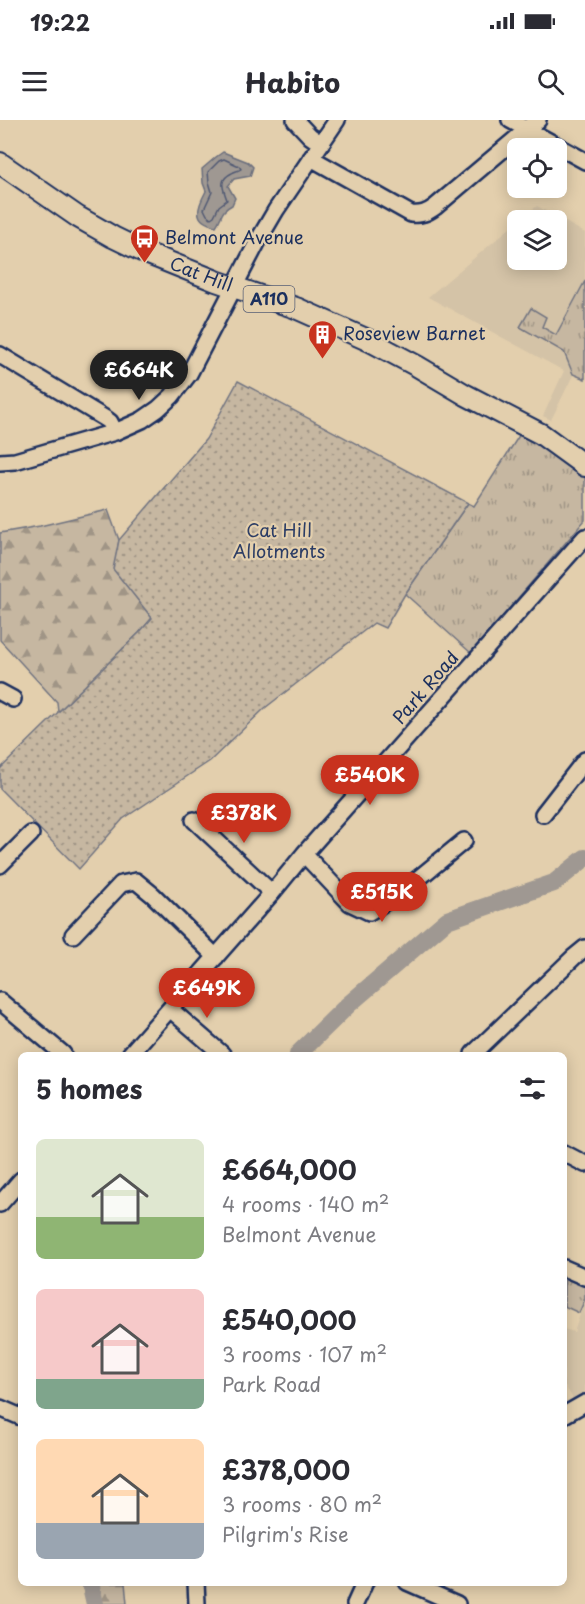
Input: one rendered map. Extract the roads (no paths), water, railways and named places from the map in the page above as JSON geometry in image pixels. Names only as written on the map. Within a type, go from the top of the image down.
[{"type":"main road","name":"Cat Hill","points":[[0,163],[78,217],[113,237],[146,253],[234,288],[296,308],[362,337],[541,434],[585,466]]},
{"type":"main road","name":"Cat Hill","points":[[541,434],[574,445],[585,452]]},
{"type":"street","points":[[295,120],[320,143]]},
{"type":"street","points":[[0,462],[15,461],[115,432],[136,423],[172,396],[189,374],[276,210],[337,120]]},
{"type":"street","points":[[510,120],[532,125],[585,161]]},
{"type":"street","points":[[310,158],[411,214],[420,215],[435,207],[532,125]]},
{"type":"street","points":[[0,355],[106,419],[115,432]]},
{"type":"street","name":"Park Road","points":[[132,1052],[585,537]]},
{"type":"street","points":[[543,814],[585,760]]},
{"type":"street","points":[[194,820],[273,893]]},
{"type":"street","points":[[0,865],[31,834]]},
{"type":"street","points":[[304,854],[350,903],[369,912],[403,891],[464,841]]},
{"type":"street","points":[[73,935],[121,884],[136,881],[216,957]]},
{"type":"street","points":[[475,1052],[585,948]]},
{"type":"street","points":[[0,1001],[61,1052]]},
{"type":"street","points":[[170,1009],[220,1052]]},
{"type":"street","points":[[567,1155],[585,1164]]},
{"type":"street","points":[[0,1204],[18,1183]]},
{"type":"street","points":[[567,1269],[585,1277]]},
{"type":"street","points":[[567,1413],[585,1403]]},
{"type":"street","points":[[0,1408],[18,1416]]},
{"type":"street","points":[[196,1586],[197,1604]]},
{"type":"street","points":[[355,1604],[363,1586]]},
{"type":"street","points":[[417,1586],[457,1604]]},
{"type":"water","points":[[223,152],[248,162],[253,167],[250,176],[234,179],[228,186],[235,198],[216,226],[203,221],[199,213],[200,203],[206,191],[202,169]]},
{"type":"waterway","points":[[300,1052],[348,1005],[447,920],[554,883],[585,858]]},
{"type":"waterway","points":[[91,1586],[95,1604]]},
{"type":"place","name":"Belmont Avenue","points":[[144,264]]},
{"type":"place","name":"Roseview Barnet","points":[[322,360]]},
{"type":"park label","name":"Cat Hill Allotments","points":[[279,541]]}]
